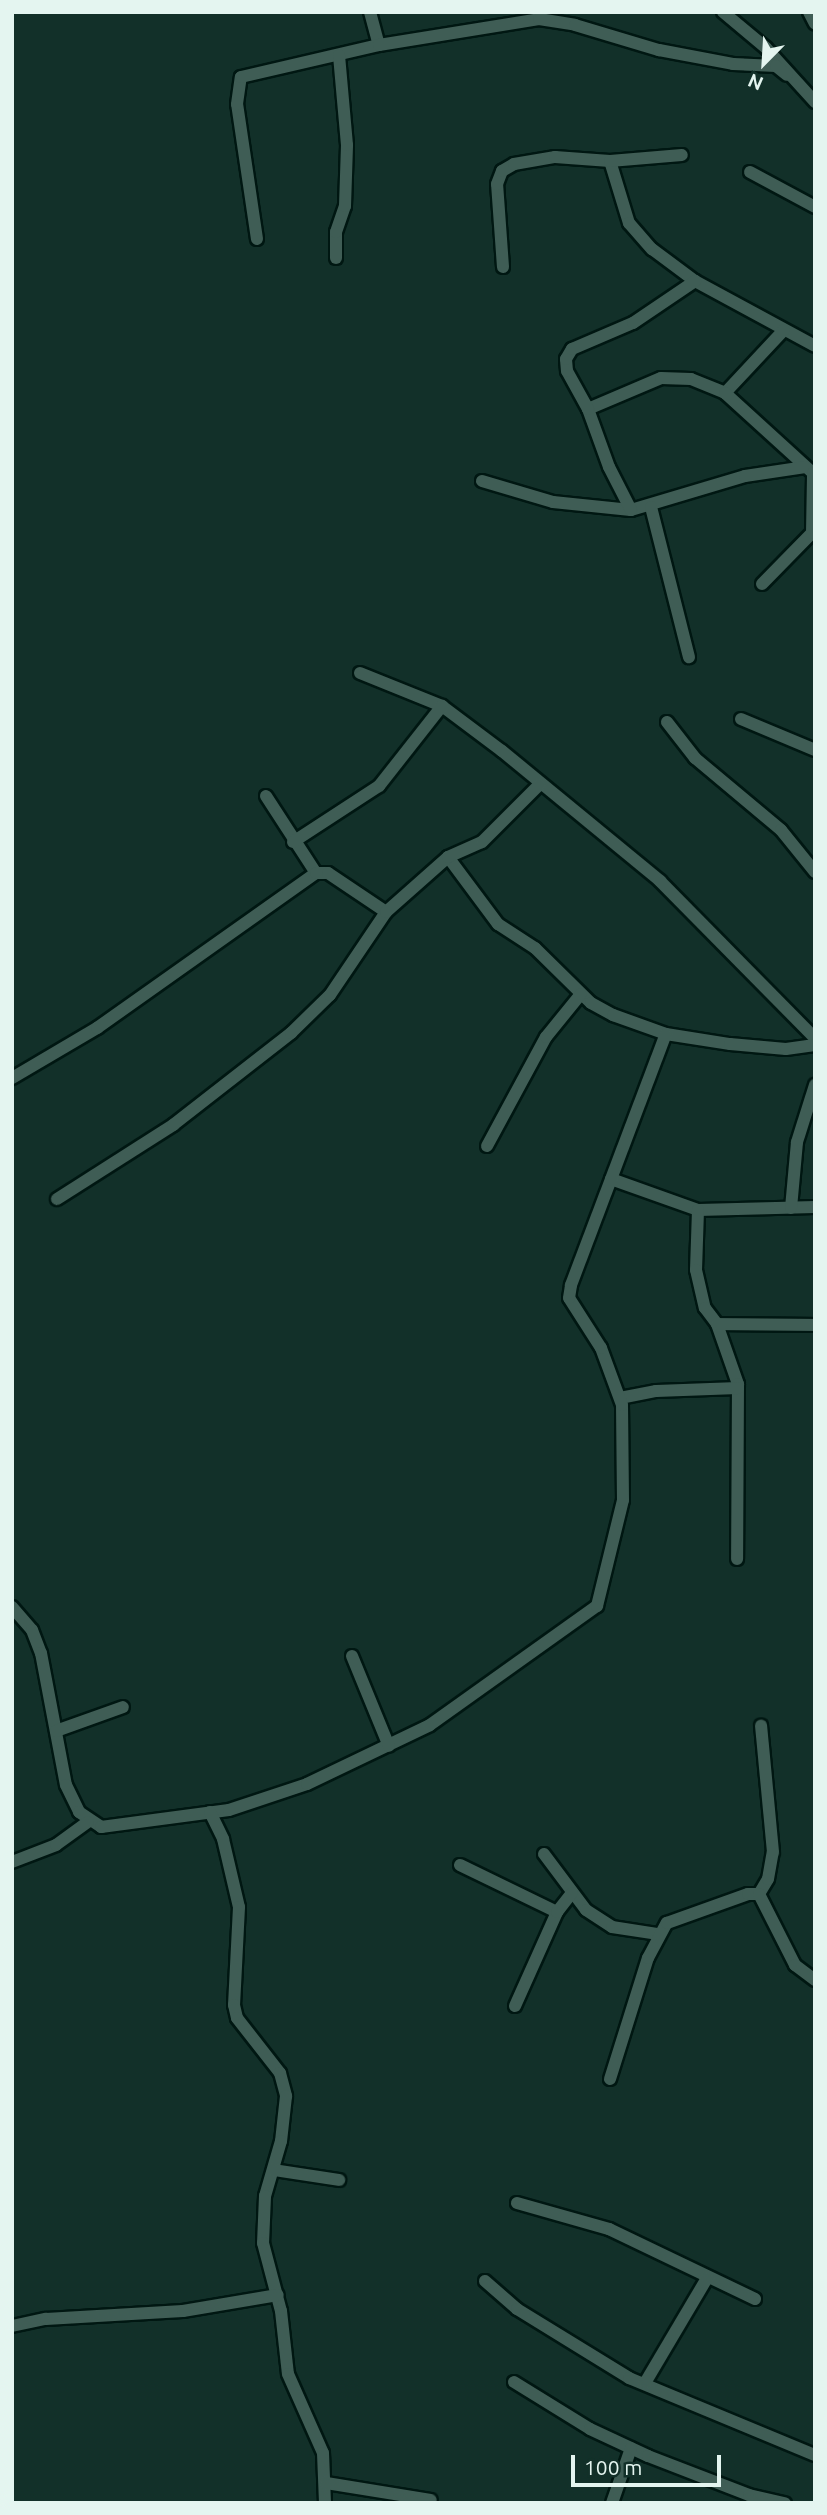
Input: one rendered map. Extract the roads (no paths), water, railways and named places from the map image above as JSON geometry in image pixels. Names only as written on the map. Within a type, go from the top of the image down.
[{"type":"street","points":[[370,12],[379,45]]},
{"type":"street","points":[[567,12],[575,25]]},
{"type":"street","points":[[723,12],[766,48],[787,75]]},
{"type":"street","points":[[809,12],[815,24]]},
{"type":"street","points":[[257,239],[237,104],[241,77],[379,45],[539,19],[575,25],[659,50],[733,64],[776,65],[815,102]]},
{"type":"street","points":[[336,258],[336,232],[345,206],[347,145],[339,55]]},
{"type":"street","points":[[503,267],[496,184],[502,171],[514,164],[555,157],[610,161],[682,155]]},
{"type":"street","points":[[610,161],[629,223],[652,249],[695,281],[815,346]]},
{"type":"street","points":[[750,172],[815,207]]},
{"type":"street","points":[[631,510],[609,467],[589,409],[567,371],[566,359],[572,349],[633,323],[695,281]]},
{"type":"street","points":[[725,393],[784,330]]},
{"type":"street","points":[[589,409],[661,378],[691,379],[725,393],[811,472],[812,533],[762,584]]},
{"type":"street","points":[[482,481],[553,502],[631,510],[651,507],[745,476],[811,472]]},
{"type":"street","points":[[651,507],[689,657]]},
{"type":"street","points":[[360,674],[442,706],[660,881],[815,1038]]},
{"type":"street","points":[[293,842],[379,786],[442,706]]},
{"type":"street","points":[[741,719],[815,750]]},
{"type":"street","points":[[667,722],[695,758],[780,830],[815,872]]},
{"type":"street","points":[[57,1199],[173,1125],[290,1033],[330,995],[386,912],[448,857],[482,842],[539,785]]},
{"type":"street","points":[[266,796],[293,842],[316,873]]},
{"type":"street","points":[[448,857],[492,917],[535,948],[581,994],[613,1015],[666,1034],[786,1049],[815,1045]]},
{"type":"street","points":[[12,1078],[97,1028],[316,873],[328,873],[386,912]]},
{"type":"street","points":[[487,1146],[546,1037],[581,994]]},
{"type":"street","points":[[12,1607],[32,1630],[41,1653],[66,1785],[88,1822],[101,1827],[209,1812],[307,1784],[430,1725],[597,1606],[623,1500],[620,1398],[601,1348],[569,1298],[666,1034]]},
{"type":"street","points":[[791,1208],[797,1142],[815,1085]]},
{"type":"street","points":[[611,1179],[698,1210],[815,1207]]},
{"type":"street","points":[[698,1210],[696,1270],[705,1308],[717,1324],[738,1388],[737,1559]]},
{"type":"street","points":[[717,1324],[815,1325]]},
{"type":"street","points":[[620,1398],[656,1391],[738,1388]]},
{"type":"street","points":[[352,1656],[389,1746]]},
{"type":"street","points":[[56,1731],[122,1707]]},
{"type":"street","points":[[759,1894],[768,1879],[773,1852],[761,1726]]},
{"type":"street","points":[[209,1812],[223,1839],[239,1906],[234,2005],[237,2018],[280,2073],[286,2096],[274,2170],[262,2220],[278,2295],[288,2374],[316,2430],[326,2483],[325,2503]]},
{"type":"street","points":[[12,1862],[56,1845],[88,1822]]},
{"type":"street","points":[[544,1854],[572,1894],[612,1927],[658,1934]]},
{"type":"street","points":[[460,1865],[557,1912]]},
{"type":"street","points":[[515,2006],[557,1912],[572,1894]]},
{"type":"street","points":[[610,2079],[658,1934],[667,1923],[748,1894],[759,1894]]},
{"type":"street","points":[[759,1894],[795,1965],[815,1980]]},
{"type":"street","points":[[274,2170],[339,2180]]},
{"type":"street","points":[[517,2203],[609,2229],[755,2299]]},
{"type":"street","points":[[645,2383],[707,2278]]},
{"type":"street","points":[[485,2281],[517,2309],[618,2371],[815,2455]]},
{"type":"street","points":[[12,2326],[46,2319],[183,2311],[278,2295]]},
{"type":"street","points":[[514,2382],[631,2448],[749,2495],[785,2503]]},
{"type":"street","points":[[612,2503],[631,2448]]},
{"type":"street","points":[[326,2483],[431,2500]]}]
